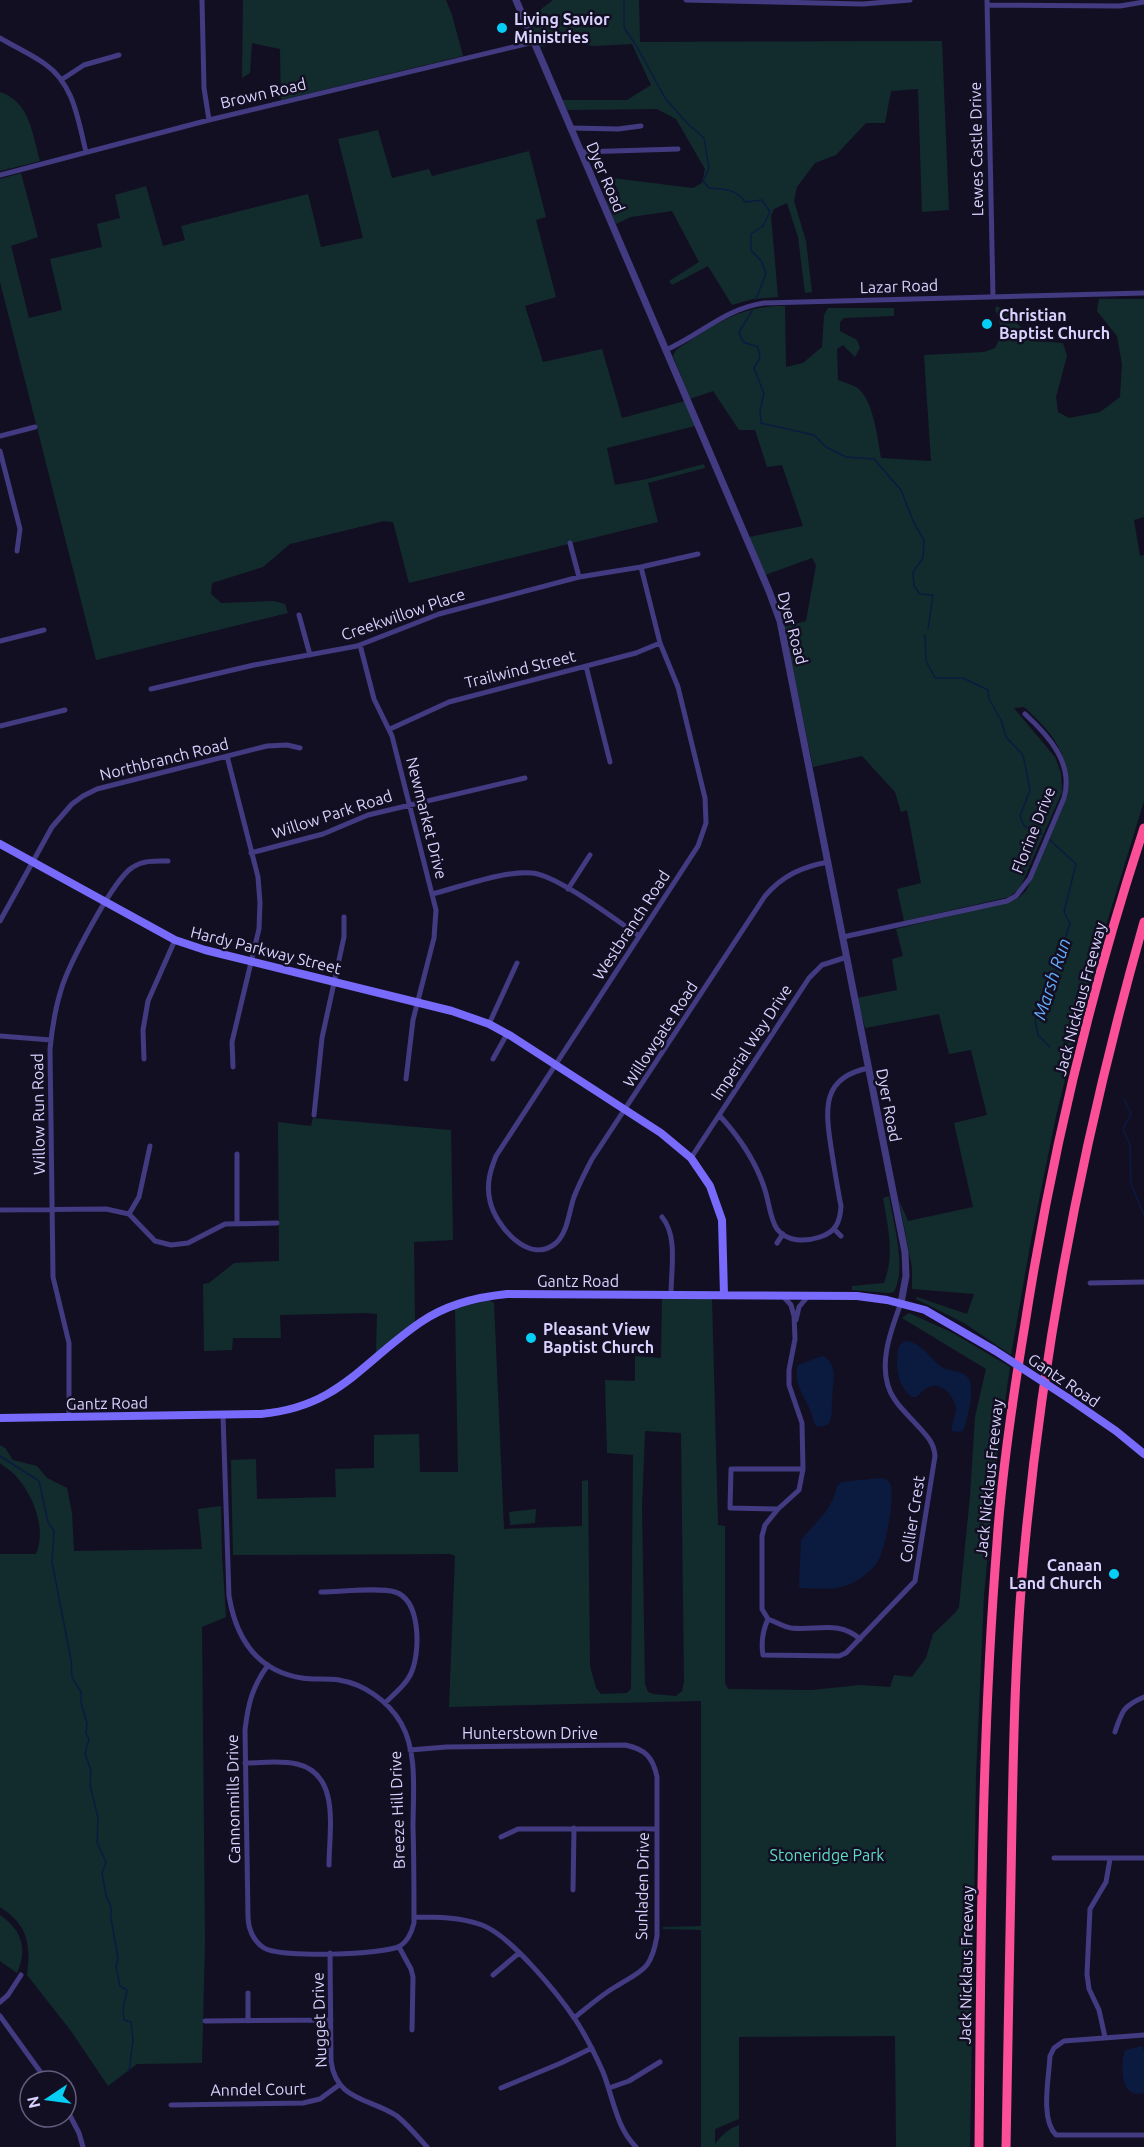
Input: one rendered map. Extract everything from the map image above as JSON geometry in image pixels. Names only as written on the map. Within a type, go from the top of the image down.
[{"type":"highway","name":"Jack Nicklaus Freeway","points":[[979,2147],[986,1703],[997,1540],[1015,1384],[1059,1138],[1097,986],[1144,828]]},
{"type":"highway","points":[[1006,2147],[1014,1702],[1033,1465],[1057,1294],[1084,1157],[1105,1065],[1144,921]]},
{"type":"main road","name":"Hardy Parkway Street","points":[[0,844],[175,940],[205,950],[452,1011],[489,1024],[507,1034],[661,1133],[691,1158],[710,1186],[722,1220],[724,1295]]},
{"type":"main road","name":"Gantz Road","points":[[0,1418],[272,1413],[308,1404],[351,1380],[421,1322],[440,1311],[472,1299],[524,1294],[857,1296],[902,1303],[925,1310],[994,1350],[1068,1398],[1116,1431],[1144,1454]]},
{"type":"street","points":[[202,0],[204,94],[209,120]]},
{"type":"street","name":"Dyer Road","points":[[516,0],[780,621],[904,1252],[906,1276],[902,1303]]},
{"type":"street","points":[[687,0],[863,4],[910,0]]},
{"type":"street","points":[[987,2],[1119,6],[1144,2]]},
{"type":"street","name":"Lewes Castle Drive","points":[[987,2],[993,297]]},
{"type":"street","points":[[0,38],[47,65],[61,80],[71,96],[86,152]]},
{"type":"street","name":"Brown Road","points":[[0,175],[209,120],[534,42]]},
{"type":"street","points":[[61,80],[84,65],[119,55]]},
{"type":"street","points":[[570,128],[618,129],[641,126]]},
{"type":"street","points":[[581,152],[678,150]]},
{"type":"street","name":"Lazar Road","points":[[666,350],[682,343],[732,311],[753,305],[1144,293]]},
{"type":"street","points":[[0,436],[35,427]]},
{"type":"street","points":[[0,451],[20,529],[17,551]]},
{"type":"street","points":[[570,543],[579,577]]},
{"type":"street","name":"Creekwillow Place","points":[[151,689],[254,665],[360,645],[439,614],[579,577],[641,567],[698,554]]},
{"type":"street","name":"Westbranch Road","points":[[544,1249],[526,1248],[515,1240],[492,1210],[488,1189],[489,1176],[496,1156],[698,846],[707,815],[705,798],[678,687],[660,644],[641,567]]},
{"type":"street","points":[[299,615],[310,655]]},
{"type":"street","points":[[0,641],[44,630]]},
{"type":"street","name":"Trailwind Street","points":[[390,729],[449,702],[636,653],[660,644]]},
{"type":"street","name":"Newmarket Drive","points":[[360,645],[374,699],[390,729],[436,910],[436,925],[413,1020],[406,1079]]},
{"type":"street","points":[[586,666],[610,762]]},
{"type":"street","points":[[0,726],[65,710]]},
{"type":"street","name":"Florine Drive","points":[[843,937],[1012,899],[1022,891],[1030,878],[1066,791],[1062,759],[1047,734],[1025,714]]},
{"type":"street","name":"Northbranch Road","points":[[0,921],[60,815],[83,796],[111,785],[267,746],[286,745],[300,748]]},
{"type":"street","points":[[227,756],[258,877],[260,903],[259,929],[232,1042],[233,1067]]},
{"type":"street","name":"Willow Park Road","points":[[251,853],[322,834],[355,819],[409,804],[525,778]]},
{"type":"street","points":[[568,889],[590,855]]},
{"type":"street","name":"Willow Run Road","points":[[69,1417],[69,1343],[53,1277],[51,1040],[57,1003],[65,979],[109,894],[131,868],[149,861],[168,861]]},
{"type":"street","name":"Willowgate Road","points":[[544,1249],[554,1244],[561,1236],[582,1178],[592,1159],[774,885],[797,870],[828,862]]},
{"type":"street","points":[[432,894],[522,873],[545,876],[639,936]]},
{"type":"street","points":[[314,1115],[322,1038],[344,937],[344,917]]},
{"type":"street","points":[[144,1059],[144,1017],[148,1001],[175,940]]},
{"type":"street","name":"Imperial Way Drive","points":[[691,1158],[809,978],[822,965],[847,957]]},
{"type":"street","points":[[489,1024],[517,963]]},
{"type":"street","points":[[493,1059],[507,1034]]},
{"type":"street","points":[[0,1036],[51,1040]]},
{"type":"street","points":[[720,1116],[747,1148],[765,1189],[776,1228],[792,1239],[813,1240],[828,1235],[834,1229],[839,1222],[841,1206],[826,1118],[829,1097],[841,1079],[869,1068]]},
{"type":"street","points":[[129,1214],[139,1197],[150,1146]]},
{"type":"street","points":[[237,1154],[237,1223]]},
{"type":"street","points":[[0,1210],[106,1209],[129,1214],[155,1241],[171,1245],[188,1243],[201,1238],[215,1227],[237,1223],[277,1223]]},
{"type":"street","points":[[662,1217],[669,1225],[671,1241],[671,1294]]},
{"type":"street","points":[[834,1229],[841,1236]]},
{"type":"street","points":[[777,1243],[783,1234]]},
{"type":"street","points":[[1090,1284],[1144,1282]]},
{"type":"street","points":[[781,1295],[791,1305],[795,1325],[789,1378],[802,1423],[803,1469],[799,1490],[777,1509],[765,1525],[762,1536],[762,1609],[768,1619],[789,1628],[842,1628],[852,1632],[860,1639]]},
{"type":"street","points":[[795,1325],[799,1307],[809,1295]]},
{"type":"street","name":"Collier Crest","points":[[768,1619],[762,1646],[763,1655],[839,1656],[846,1653],[915,1581],[935,1456],[933,1443],[895,1400],[888,1387],[884,1371],[896,1318],[902,1303]]},
{"type":"street","name":"Breeze Hill Drive","points":[[223,1415],[229,1596],[232,1617],[240,1636],[247,1646],[268,1665],[285,1673],[303,1678],[340,1680],[372,1693],[385,1703],[401,1724],[410,1750],[414,1917],[411,1933],[399,1947]]},
{"type":"street","points":[[777,1509],[730,1508],[731,1469],[803,1469]]},
{"type":"street","points":[[321,1593],[389,1591],[401,1594],[411,1604],[415,1616],[415,1653],[412,1670],[408,1678],[385,1703]]},
{"type":"street","name":"Cannonmills Drive","points":[[268,1665],[248,1701],[245,1730],[250,1931],[264,1948],[276,1952],[330,1953]]},
{"type":"street","points":[[1115,1732],[1120,1716],[1129,1703],[1144,1697]]},
{"type":"street","name":"Hunterstown Drive","points":[[410,1750],[446,1747],[625,1745],[647,1754]]},
{"type":"street","points":[[647,1754],[653,1749]]},
{"type":"street","name":"Sunladen Drive","points":[[574,2018],[611,1989],[635,1977],[652,1957],[657,1936],[657,1777],[655,1765],[647,1754]]},
{"type":"street","points":[[245,1763],[288,1762],[298,1764],[308,1768],[324,1782],[330,1803],[329,1865]]},
{"type":"street","points":[[573,1890],[574,1828]]},
{"type":"street","points":[[501,1837],[518,1829],[657,1829]]},
{"type":"street","points":[[1054,1858],[1144,1858]]},
{"type":"street","points":[[1105,2037],[1099,2010],[1089,1989],[1087,1974],[1090,1909],[1106,1882],[1110,1859]]},
{"type":"street","points":[[414,1917],[441,1917],[484,1926],[503,1938],[519,1953],[574,2018],[592,2048],[621,2124],[634,2146]]},
{"type":"street","points":[[330,1953],[380,1952],[399,1947],[413,1977],[412,2030]]},
{"type":"street","name":"Nugget Drive","points":[[330,1953],[332,2069],[339,2085]]},
{"type":"street","points":[[493,1975],[519,1953]]},
{"type":"street","points":[[0,2002],[8,1995],[21,1975]]},
{"type":"street","points":[[248,1993],[248,2021]]},
{"type":"street","points":[[0,2016],[38,2069]]},
{"type":"street","points":[[205,2021],[330,2020]]},
{"type":"street","points":[[1144,2035],[1064,2041],[1054,2048],[1050,2056],[1047,2112],[1047,2122],[1056,2135],[1144,2135]]},
{"type":"street","points":[[501,2088],[592,2048]]},
{"type":"street","points":[[609,2088],[629,2081],[660,2062]]},
{"type":"street","points":[[339,2085],[357,2098],[398,2117],[428,2147]]},
{"type":"street","name":"Anndel Court","points":[[171,2105],[303,2103],[320,2099],[339,2085]]},
{"type":"street","points":[[77,2129],[83,2147]]},
{"type":"green space","points":[[243,0],[446,0],[463,56],[281,100],[280,49],[252,43],[250,73],[242,78]]},
{"type":"green space","points":[[553,0],[639,0],[640,42],[942,41],[949,210],[922,212],[918,89],[891,91],[885,123],[866,123],[836,155],[815,163],[797,187],[794,201],[806,241],[812,292],[805,293],[798,237],[787,203],[774,209],[771,216],[778,297],[753,299],[732,305],[708,266],[672,285],[669,281],[699,262],[672,211],[631,217],[616,224],[606,201],[620,195],[612,178],[693,188],[702,183],[705,169],[676,119],[657,109],[567,110],[562,100],[627,100],[651,85],[632,44],[594,46],[560,42],[540,47],[528,19]]},
{"type":"green space","points":[[0,92],[18,103],[24,111],[32,130],[40,161],[0,171]]},
{"type":"green space","points":[[378,130],[392,178],[429,169],[432,176],[529,151],[546,217],[536,220],[556,297],[525,306],[543,362],[602,349],[622,418],[685,401],[695,426],[607,448],[615,485],[704,464],[705,468],[648,483],[658,522],[409,583],[393,522],[384,521],[290,544],[263,567],[212,583],[211,594],[221,603],[274,601],[285,604],[288,613],[96,660],[0,282],[0,179],[21,173],[38,237],[11,246],[29,318],[62,310],[50,259],[102,247],[97,224],[120,218],[115,195],[146,186],[163,246],[185,240],[181,226],[308,194],[321,247],[363,238],[338,139]]},
{"type":"green space","points":[[1099,299],[1144,299],[1144,517],[1134,520],[1140,556],[1144,555],[1144,801],[1090,978],[1056,1116],[1011,1355],[964,1323],[916,1299],[917,1297],[967,1314],[974,1294],[912,1289],[912,1268],[899,1200],[908,1221],[973,1207],[954,1123],[987,1115],[971,1050],[949,1054],[939,1014],[865,1028],[857,998],[897,990],[892,959],[903,956],[896,929],[1001,904],[1017,899],[1026,891],[1067,797],[1068,782],[1063,757],[1052,736],[1035,717],[1024,707],[1014,708],[1055,757],[1061,773],[1062,792],[1020,888],[1009,897],[904,921],[897,889],[921,883],[907,810],[901,812],[895,792],[862,756],[813,767],[784,627],[806,621],[816,565],[812,558],[765,575],[749,537],[803,526],[782,465],[767,467],[755,430],[739,430],[713,391],[690,399],[673,356],[676,350],[702,333],[740,313],[754,309],[785,306],[786,367],[803,363],[822,347],[824,315],[828,308],[894,308],[894,316],[844,318],[840,322],[840,331],[857,340],[860,348],[855,357],[843,345],[837,349],[838,380],[856,387],[867,400],[874,420],[881,458],[931,461],[924,355],[984,352],[995,348],[1000,333],[1000,324],[995,309],[997,306],[1007,312],[1033,341],[1063,343],[1067,356],[1056,397],[1058,412],[1069,418],[1100,412],[1120,397],[1122,364],[1117,336],[1097,311]]},
{"type":"green space","points":[[313,1118],[451,1130],[453,1240],[414,1242],[415,1322],[376,1354],[377,1314],[367,1313],[280,1315],[281,1338],[233,1338],[232,1350],[204,1351],[203,1284],[209,1283],[234,1263],[279,1261],[278,1122],[311,1126]]},
{"type":"green space","points":[[889,1196],[899,1258],[898,1282],[894,1292],[852,1290],[852,1286],[884,1283],[890,1251],[883,1198]]},
{"type":"green space","name":"Stoneridge Park","points":[[662,1299],[712,1299],[718,1525],[725,1526],[725,1683],[728,1689],[812,1690],[860,1685],[890,1687],[894,1675],[912,1677],[926,1658],[933,1634],[959,1607],[975,1417],[986,1369],[902,1318],[909,1313],[953,1333],[1010,1367],[998,1450],[984,1595],[976,1776],[970,2147],[896,2147],[895,2036],[739,2037],[739,2119],[715,2129],[715,2144],[725,2133],[739,2125],[739,2147],[701,2147],[701,1930],[663,1929],[663,1927],[701,1926],[701,1701],[449,1707],[455,1556],[450,1554],[233,1555],[231,1460],[256,1459],[257,1499],[336,1497],[335,1469],[374,1468],[374,1435],[419,1434],[420,1472],[458,1472],[455,1309],[489,1300],[494,1303],[504,1529],[582,1526],[582,1481],[588,1480],[590,1666],[596,1688],[601,1694],[627,1693],[631,1689],[633,1455],[607,1453],[605,1380],[635,1381],[635,1356],[661,1358]],"holes":[[[645,1431],[681,1433],[684,1682],[682,1691],[676,1696],[653,1694],[648,1692],[645,1684],[642,1507]]]},
{"type":"green space","points":[[0,1445],[5,1448],[13,1460],[37,1466],[47,1478],[67,1488],[72,1513],[74,1551],[202,1549],[198,1509],[221,1506],[226,1617],[202,1627],[205,1942],[202,2063],[137,2064],[108,2086],[71,2031],[27,1975],[26,1936],[17,1921],[0,1907],[0,1554],[36,1554],[40,1534],[36,1512],[22,1483],[0,1463]]},
{"type":"green space","points":[[536,1509],[535,1523],[510,1525],[509,1512]]},
{"type":"green space","points":[[0,1915],[13,1927],[21,1941],[22,1956],[17,1973],[0,1961]]},
{"type":"water","points":[[905,1341],[916,1344],[942,1367],[962,1373],[969,1379],[971,1400],[964,1429],[961,1432],[952,1431],[956,1407],[944,1389],[932,1386],[916,1397],[912,1397],[903,1386],[898,1374],[897,1360],[899,1346]]},
{"type":"water","points":[[822,1356],[831,1364],[834,1375],[832,1415],[829,1423],[822,1427],[815,1424],[798,1384],[797,1372],[798,1365]]},
{"type":"water","points":[[881,1478],[887,1480],[891,1487],[891,1507],[881,1553],[872,1569],[859,1579],[843,1586],[829,1589],[801,1588],[799,1586],[801,1540],[827,1510],[837,1486],[842,1482]]},
{"type":"water","points":[[1142,2046],[1144,2093],[1136,2094],[1126,2086],[1122,2072],[1123,2056],[1125,2050]]},
{"type":"waterway","name":"Marsh Run","points":[[624,0],[624,28],[665,98],[704,138],[709,168],[703,181],[709,188],[734,192],[745,202],[762,200],[770,212],[763,226],[751,234],[751,250],[762,262],[766,273],[756,299]]},
{"type":"waterway","name":"Marsh Run","points":[[752,311],[739,332],[743,342],[758,347],[760,358],[754,368],[764,394],[760,410],[761,423],[814,435],[826,447],[846,457],[874,459],[901,490],[914,523],[924,540],[923,558],[913,572],[914,586],[920,594],[933,595],[928,629]]},
{"type":"waterway","name":"Marsh Run","points":[[925,635],[926,661],[935,678],[963,678],[988,690],[989,699],[1001,720],[1006,737],[1023,755],[1030,790],[1020,816],[1024,826],[1046,837]]},
{"type":"waterway","name":"Marsh Run","points":[[1050,840],[1076,864],[1064,912],[1070,924],[1057,963],[1055,977],[1046,991],[1035,1020],[1038,1035],[1050,1047]]},
{"type":"waterway","name":"Marsh Run","points":[[1124,1099],[1131,1114],[1123,1129],[1130,1145],[1131,1184],[1144,1215]]},
{"type":"waterway","points":[[0,1456],[39,1481],[48,1522],[54,1531],[52,1562],[71,1660],[72,1677],[81,1692],[81,1703],[87,1723],[86,1733],[89,1740],[85,1753],[91,1771],[90,1785],[98,1818],[97,1842],[106,1862],[102,1873],[111,1907],[118,1958],[116,1967],[120,1986],[127,1990],[123,2009],[124,2020],[131,2022],[133,2040],[129,2071]]},
{"type":"place","name":"Living Savior Ministries","points":[[502,28]]},
{"type":"place","name":"Christian Baptist Church","points":[[987,324]]},
{"type":"place","name":"Pleasant View Baptist Church","points":[[531,1338]]},
{"type":"place","name":"Canaan Land Church","points":[[1114,1574]]}]
